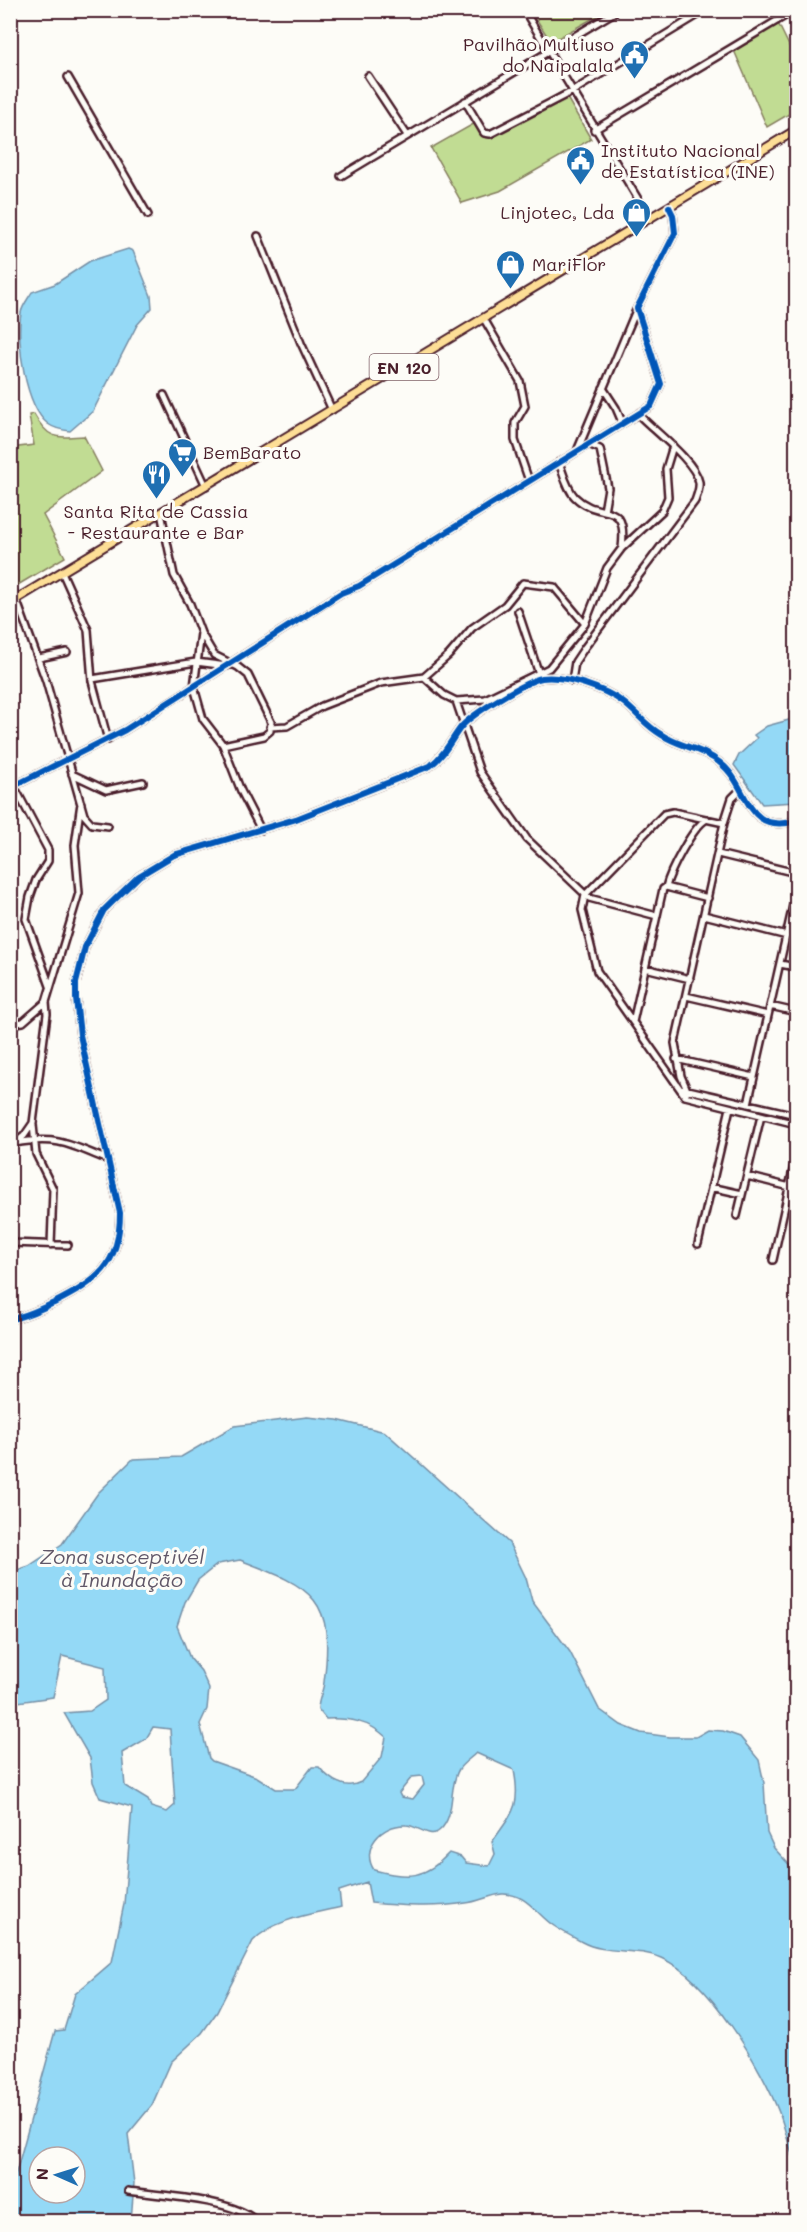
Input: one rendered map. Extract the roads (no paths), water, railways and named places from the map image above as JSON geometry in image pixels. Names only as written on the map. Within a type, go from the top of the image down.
[{"type":"main road","name":"EN 120","points":[[13,601],[796,130]]},
{"type":"street","points":[[524,10],[594,130],[650,219]]},
{"type":"street","points":[[341,176],[618,10]]},
{"type":"street","points":[[465,101],[486,135],[573,91],[706,10]]},
{"type":"street","points":[[594,130],[795,10]]},
{"type":"street","points":[[369,76],[407,135]]},
{"type":"street","points":[[68,77],[148,214]]},
{"type":"street","points":[[577,451],[638,308],[675,233],[674,215],[669,207]]},
{"type":"street","points":[[258,236],[301,344],[332,411]]},
{"type":"street","points":[[50,987],[26,919],[36,880],[48,861],[48,850],[12,787],[108,740],[341,593],[359,586],[651,406],[661,384],[638,308]]},
{"type":"street","points":[[484,319],[520,381],[525,406],[515,423],[515,440],[529,481]]},
{"type":"street","points":[[603,388],[612,400],[622,422]]},
{"type":"street","points":[[164,395],[206,486]]},
{"type":"street","points":[[572,681],[575,662],[585,646],[695,501],[699,483],[695,474],[673,446],[638,414]]},
{"type":"street","points":[[587,444],[600,449],[608,488],[604,511]]},
{"type":"street","points":[[10,1319],[31,1313],[88,1285],[113,1258],[120,1231],[120,1214],[81,1035],[76,999],[80,966],[93,929],[117,895],[161,861],[174,855],[261,830],[430,765],[440,757],[462,726],[477,712],[540,676],[585,624],[602,577],[622,548],[662,511],[666,504],[666,469],[673,446]]},
{"type":"street","points":[[559,462],[574,497],[604,511],[617,514],[622,520],[622,548]]},
{"type":"street","points":[[161,513],[174,575],[190,604],[201,633],[214,655],[248,675],[268,715],[270,728]]},
{"type":"street","points":[[62,572],[88,630],[92,679],[108,740]]},
{"type":"street","points":[[10,582],[13,601],[39,658],[87,820],[92,824],[108,826]]},
{"type":"street","points":[[224,745],[264,735],[270,728],[287,726],[322,706],[381,683],[424,677],[472,628],[505,605],[524,583],[554,586],[585,624]]},
{"type":"street","points":[[518,611],[540,676]]},
{"type":"street","points":[[201,633],[194,687],[203,719],[224,745],[241,791],[261,830]]},
{"type":"street","points":[[39,658],[67,652]]},
{"type":"street","points":[[92,679],[196,662],[229,665]]},
{"type":"street","points":[[424,677],[444,695],[456,701],[485,699],[540,676],[591,686],[625,703],[662,736],[701,750],[718,761],[735,777],[747,803],[768,823],[776,825],[796,821]]},
{"type":"street","points":[[456,701],[462,726],[480,772],[527,839],[585,895],[657,916]]},
{"type":"street","points":[[72,774],[106,790],[143,782]]},
{"type":"street","points":[[684,1092],[676,1059],[675,1043],[724,823],[732,798],[740,790]]},
{"type":"street","points":[[51,1245],[54,1189],[36,1154],[33,1123],[47,1014],[45,1002],[79,893],[75,845],[81,802]]},
{"type":"street","points":[[724,823],[673,812],[664,814],[585,895],[582,910],[597,971],[684,1092],[730,1108],[796,1124]]},
{"type":"street","points":[[633,1022],[663,889],[666,887],[674,864],[685,851],[698,826],[707,819]]},
{"type":"street","points":[[718,854],[796,873]]},
{"type":"street","points":[[666,887],[708,898]]},
{"type":"street","points":[[748,1104],[796,892]]},
{"type":"street","points":[[704,915],[787,936]]},
{"type":"street","points":[[780,963],[796,967]]},
{"type":"street","points":[[645,968],[690,979]]},
{"type":"street","points":[[686,996],[768,1015]]},
{"type":"street","points":[[10,1024],[23,1022],[45,1002]]},
{"type":"street","points":[[770,1006],[796,1012]]},
{"type":"street","points":[[676,1059],[754,1077]]},
{"type":"street","points":[[684,1092],[796,1115]]},
{"type":"street","points":[[698,1244],[730,1108]]},
{"type":"street","points":[[737,1216],[761,1116]]},
{"type":"street","points":[[12,1144],[24,1136],[33,1123]]},
{"type":"street","points":[[12,1144],[48,1139],[64,1141],[108,1160]]},
{"type":"street","points":[[773,1260],[796,1156]]},
{"type":"street","points":[[747,1176],[790,1187]]},
{"type":"street","points":[[711,1187],[742,1194]]},
{"type":"street","points":[[10,1243],[68,1245]]},
{"type":"street","points":[[128,2191],[228,2205],[250,2214],[256,2222]]},
{"type":"water","points":[[128,249],[133,251],[151,296],[152,308],[137,325],[93,411],[70,431],[53,427],[40,415],[28,388],[20,339],[23,308],[32,292],[55,284],[90,261]]},
{"type":"water","points":[[796,718],[796,802],[762,804],[734,765],[739,755],[757,738],[754,735],[767,726]]},
{"type":"water","name":"Zona susceptivél à Inundação","points":[[307,1417],[337,1420],[385,1432],[509,1543],[526,1578],[532,1601],[570,1652],[599,1709],[621,1725],[641,1733],[670,1737],[696,1737],[708,1730],[723,1731],[740,1737],[759,1760],[764,1783],[767,1833],[774,1848],[796,1872],[796,2167],[780,2115],[761,2073],[732,2026],[715,2004],[679,1969],[651,1955],[591,1946],[554,1926],[531,1905],[511,1895],[502,1894],[442,1906],[371,1903],[367,1882],[339,1891],[341,1907],[282,1922],[253,1941],[217,2012],[202,2033],[171,2062],[152,2105],[128,2134],[134,2183],[131,2221],[11,2221],[11,2191],[55,2031],[64,2030],[75,1994],[112,1962],[124,1904],[132,1807],[100,1798],[93,1782],[90,1758],[64,1713],[90,1711],[106,1700],[105,1667],[62,1656],[53,1697],[11,1703],[10,1622],[14,1619],[11,1618],[11,1572],[29,1566],[62,1544],[98,1493],[133,1459],[181,1457],[234,1426]],"holes":[[[240,1560],[286,1579],[302,1589],[314,1600],[322,1614],[326,1631],[327,1654],[318,1709],[326,1719],[343,1719],[366,1724],[386,1737],[382,1757],[361,1782],[343,1785],[333,1780],[319,1767],[312,1767],[295,1789],[276,1789],[257,1777],[209,1758],[200,1724],[207,1709],[209,1689],[201,1671],[190,1658],[177,1626],[185,1602],[198,1580],[218,1564]],[[153,1727],[170,1729],[175,1805],[167,1812],[151,1807],[148,1800],[125,1786],[122,1753],[146,1739]],[[476,1753],[514,1770],[516,1782],[514,1809],[492,1842],[495,1854],[489,1866],[466,1863],[461,1857],[449,1853],[432,1868],[415,1875],[397,1875],[374,1870],[370,1862],[371,1846],[381,1833],[406,1825],[428,1833],[436,1833],[440,1830],[448,1817],[456,1776],[461,1767]],[[422,1776],[424,1785],[413,1799],[401,1797],[399,1793],[412,1777]]]},
{"type":"place","name":"Pavilhão Multiuso do Naipalala","points":[[635,80]]},
{"type":"place","name":"Instituto Nacional de Estatística (INE)","points":[[580,186]]},
{"type":"place","name":"Linjotec, Lda","points":[[636,238]]},
{"type":"place","name":"MariFlor","points":[[511,290]]},
{"type":"place","name":"BemBarato","points":[[182,478]]},
{"type":"place","name":"Santa Rita de Cassia - Restaurante e Bar","points":[[156,500]]}]
